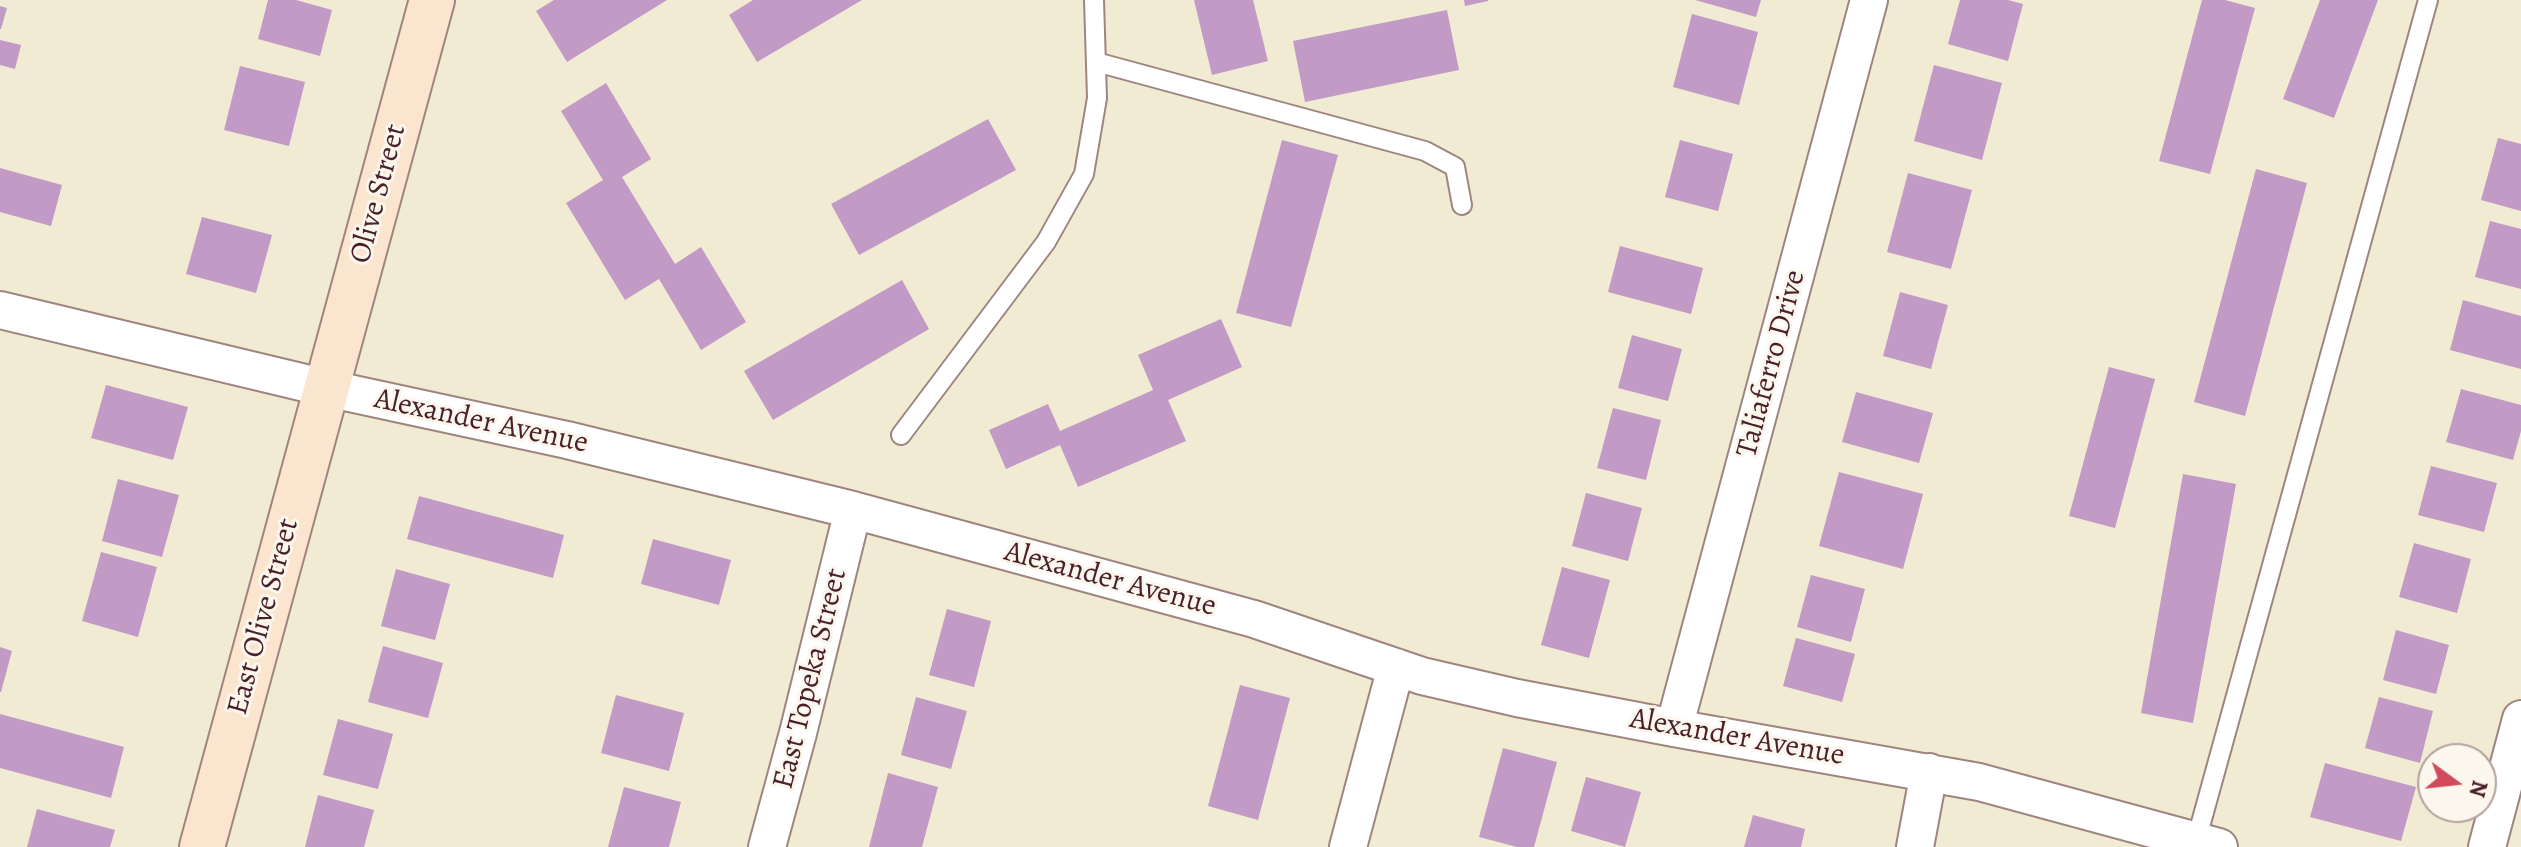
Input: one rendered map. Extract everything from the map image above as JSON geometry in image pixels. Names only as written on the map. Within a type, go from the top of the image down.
[{"type":"street","name":"Olive Street","points":[[326,388],[432,0]]},
{"type":"street","name":"Taliaferro Drive","points":[[1674,728],[1869,0]]},
{"type":"street","name":"Alexander Avenue","points":[[0,310],[326,388],[567,440],[853,510],[1254,619],[1422,676],[1674,728],[1979,782],[2207,844]]},
{"type":"street","name":"East Olive Street","points":[[202,847],[326,388]]},
{"type":"street","name":"East Topeka Street","points":[[767,847],[853,510]]},
{"type":"street","points":[[1348,847],[1396,667]]},
{"type":"street","points":[[2487,847],[2521,719]]},
{"type":"street","points":[[1915,847],[1929,772]]},
{"type":"lane","points":[[901,435],[1046,242],[1084,174],[1097,98],[1094,0]]},
{"type":"lane","points":[[2207,844],[2428,0]]},
{"type":"lane","points":[[1096,62],[1425,151],[1455,167],[1462,205]]},
{"type":"building","points":[[268,0],[296,0],[332,10],[320,56],[258,39]]},
{"type":"building","points":[[554,0],[667,0],[567,62],[536,11]]},
{"type":"building","points":[[753,0],[862,0],[757,62],[729,15]]},
{"type":"building","points":[[1194,0],[1253,0],[1268,61],[1212,75]]},
{"type":"building","points":[[1464,0],[1488,0],[1488,1],[1465,6]]},
{"type":"building","points":[[1695,0],[1761,0],[1756,17]]},
{"type":"building","points":[[1960,0],[2008,0],[2023,4],[2008,61],[1948,44]]},
{"type":"building","points":[[2202,0],[2225,0],[2255,8],[2210,174],[2159,161]]},
{"type":"building","points":[[2320,0],[2378,0],[2334,118],[2283,99]]},
{"type":"building","points":[[0,6],[7,8],[1,29],[0,29]]},
{"type":"building","points":[[1447,10],[1459,70],[1305,102],[1293,41]]},
{"type":"building","points":[[1692,14],[1758,32],[1739,105],[1673,87]]},
{"type":"building","points":[[0,40],[21,45],[15,69],[0,65]]},
{"type":"building","points":[[1934,65],[2002,83],[1982,160],[1914,141]]},
{"type":"building","points":[[240,66],[305,82],[289,146],[224,130]]},
{"type":"building","points":[[606,83],[651,159],[622,177],[675,264],[701,247],[746,322],[701,350],[659,279],[625,300],[566,203],[603,180],[561,111]]},
{"type":"building","points":[[988,119],[1016,170],[859,255],[831,204]]},
{"type":"building","points":[[2498,138],[2521,144],[2521,211],[2481,200]]},
{"type":"building","points":[[1282,140],[1338,155],[1291,327],[1236,313]]},
{"type":"building","points":[[1680,140],[1733,154],[1718,211],[1665,197]]},
{"type":"building","points":[[0,168],[62,185],[51,226],[0,212]]},
{"type":"building","points":[[2256,169],[2307,183],[2245,416],[2194,402]]},
{"type":"building","points":[[1908,173],[1972,190],[1951,269],[1887,252]]},
{"type":"building","points":[[202,217],[272,235],[256,293],[186,274]]},
{"type":"building","points":[[2490,221],[2521,229],[2521,289],[2475,277]]},
{"type":"building","points":[[1620,246],[1703,268],[1691,314],[1608,292]]},
{"type":"building","points":[[902,280],[929,329],[773,420],[744,371]]},
{"type":"building","points":[[1900,292],[1948,305],[1931,369],[1883,356]]},
{"type":"building","points":[[2463,300],[2521,316],[2521,369],[2450,350]]},
{"type":"building","points":[[1221,319],[1242,367],[1168,400],[1186,441],[1078,487],[1060,445],[1006,469],[989,430],[1048,404],[1060,431],[1153,390],[1138,355]]},
{"type":"building","points":[[1632,335],[1682,349],[1668,401],[1618,388]]},
{"type":"building","points":[[2109,367],[2155,379],[2115,528],[2069,516]]},
{"type":"building","points":[[106,385],[188,407],[173,460],[91,438]]},
{"type":"building","points":[[2461,389],[2521,405],[2521,431],[2513,460],[2446,442]]},
{"type":"building","points":[[1856,392],[1933,413],[1919,463],[1842,442]]},
{"type":"building","points":[[1613,408],[1661,420],[1646,480],[1597,468]]},
{"type":"building","points":[[2431,466],[2497,483],[2484,532],[2418,515]]},
{"type":"building","points":[[1839,472],[1923,494],[1903,569],[1819,546]]},
{"type":"building","points":[[2183,474],[2236,484],[2193,723],[2141,713]]},
{"type":"building","points":[[118,479],[179,495],[162,557],[102,541]]},
{"type":"building","points":[[1586,493],[1642,508],[1628,561],[1572,546]]},
{"type":"building","points":[[419,496],[564,535],[553,578],[407,539]]},
{"type":"building","points":[[653,539],[731,560],[719,605],[641,584]]},
{"type":"building","points":[[2414,543],[2471,559],[2457,613],[2399,597]]},
{"type":"building","points":[[101,552],[157,567],[138,637],[82,621]]},
{"type":"building","points":[[1562,567],[1610,580],[1589,658],[1541,645]]},
{"type":"building","points":[[396,569],[450,584],[435,640],[381,626]]},
{"type":"building","points":[[1811,575],[1865,589],[1851,642],[1797,627]]},
{"type":"building","points":[[947,609],[991,621],[974,687],[929,675]]},
{"type":"building","points":[[2396,630],[2449,645],[2436,694],[2383,680]]},
{"type":"building","points":[[1796,638],[1855,654],[1842,702],[1783,686]]},
{"type":"building","points":[[383,646],[443,663],[428,718],[368,702]]},
{"type":"building","points":[[0,647],[12,651],[1,692],[0,692]]},
{"type":"building","points":[[1240,685],[1290,698],[1258,820],[1208,806]]},
{"type":"building","points":[[616,695],[684,713],[669,771],[601,753]]},
{"type":"building","points":[[916,697],[967,711],[951,769],[901,755]]},
{"type":"building","points":[[2379,697],[2433,711],[2425,743],[2417,743],[2417,762],[2365,748]]},
{"type":"building","points":[[0,714],[124,747],[111,798],[0,768]]},
{"type":"building","points":[[338,719],[393,734],[378,789],[323,775]]},
{"type":"building","points":[[1503,748],[1557,762],[1534,847],[1517,847],[1479,837]]},
{"type":"building","points":[[2325,763],[2416,787],[2401,841],[2310,817]]},
{"type":"building","points":[[888,773],[938,787],[922,847],[869,847]]},
{"type":"building","points":[[1586,777],[1641,792],[1625,847],[1571,831]]},
{"type":"building","points":[[624,787],[681,802],[669,847],[608,847]]},
{"type":"building","points":[[318,795],[374,810],[364,847],[305,847]]},
{"type":"building","points":[[37,809],[115,830],[110,847],[27,847]]},
{"type":"building","points":[[1753,815],[1805,829],[1801,847],[1744,847]]}]
